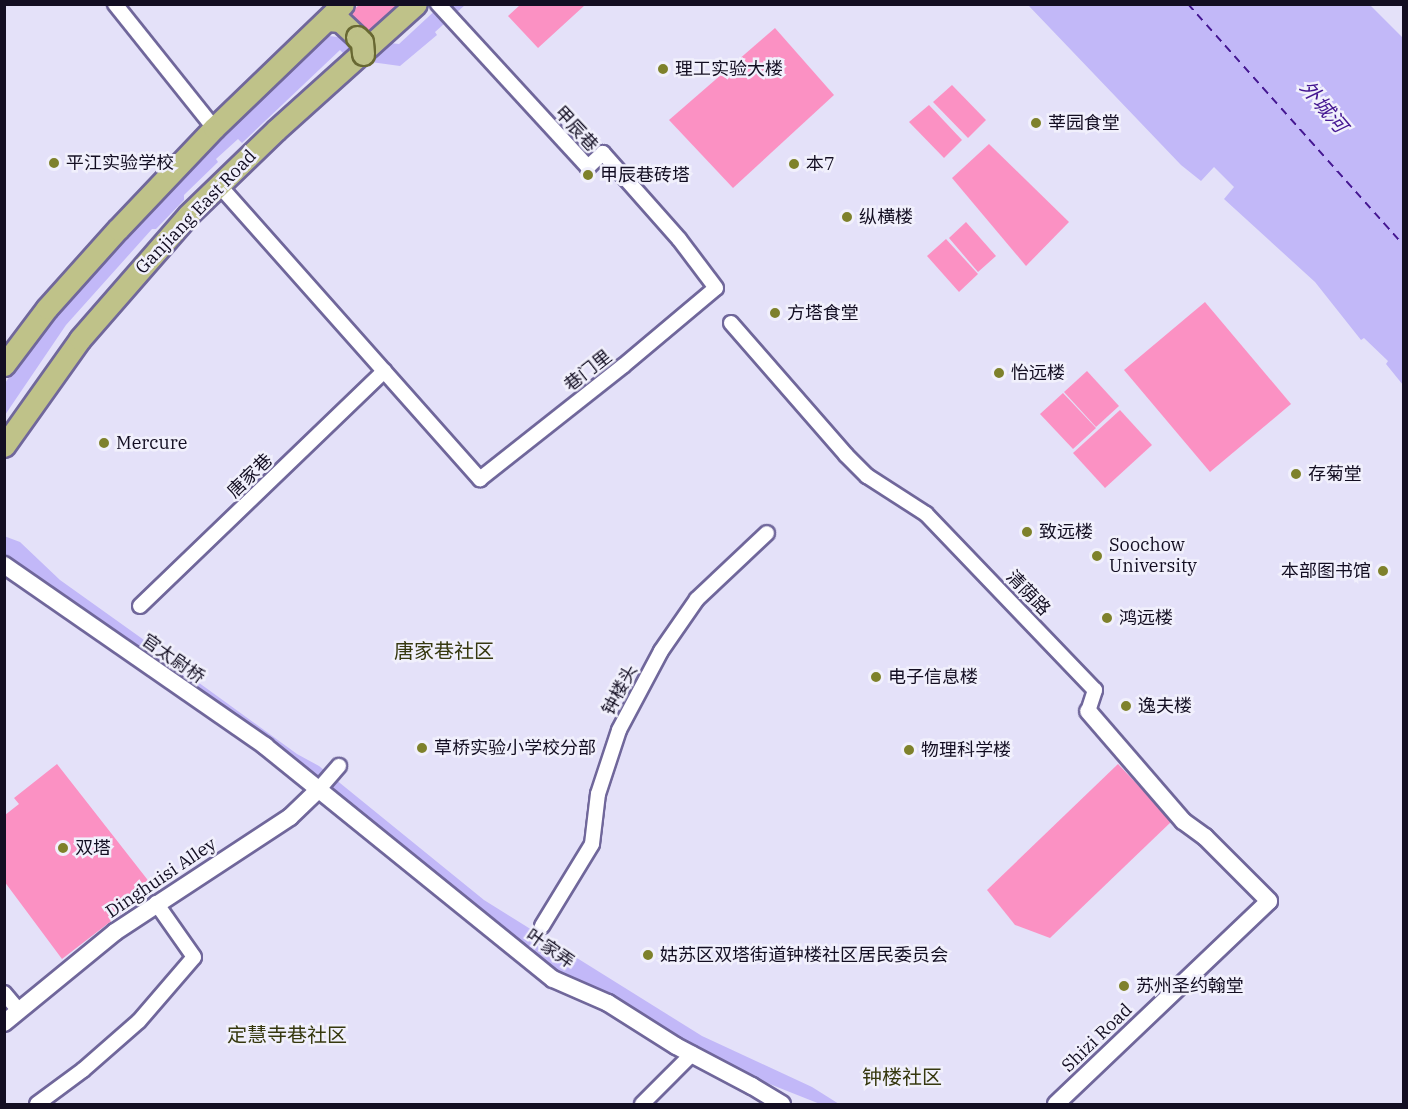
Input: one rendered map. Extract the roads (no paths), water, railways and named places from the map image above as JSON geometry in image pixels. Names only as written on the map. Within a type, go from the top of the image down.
[{"type":"main road","points":[[4,365],[47,308],[214,128],[343,4]]},
{"type":"main road","name":"Ganjiang East Road","points":[[4,446],[80,339],[188,215],[356,52],[389,31],[416,4]]},
{"type":"main road","points":[[327,20],[340,21],[356,52]]},
{"type":"street","points":[[115,4],[214,128]]},
{"type":"street","name":"甲辰巷","points":[[438,4],[588,167],[603,153],[680,239],[716,288]]},
{"type":"street","points":[[218,184],[384,371]]},
{"type":"street","name":"巷门里","points":[[384,371],[480,479],[624,366],[716,288]]},
{"type":"street","name":"清荫路","points":[[731,322],[846,455],[867,476],[926,514],[1095,690],[1088,711],[1183,820],[1205,837],[1269,901]]},
{"type":"street","name":"唐家巷","points":[[140,606],[384,371]]},
{"type":"street","name":"钟楼头","points":[[542,926],[592,844],[598,795],[619,730],[661,651],[697,599],[767,533]]},
{"type":"street","name":"官太尉桥","points":[[4,565],[265,746],[319,788]]},
{"type":"street","name":"Dinghuisi Alley","points":[[4,1023],[115,932],[290,817],[336,771]]},
{"type":"street","name":"叶家弄","points":[[319,788],[553,979],[608,1002],[692,1054],[782,1104]]},
{"type":"street","name":"Shizi Road","points":[[1056,1104],[1269,901]]},
{"type":"street","points":[[37,1104],[83,1070],[139,1021],[194,957],[156,903]]},
{"type":"street","points":[[4,993],[19,1011]]},
{"type":"street","points":[[642,1104],[692,1054]]},
{"type":"water","points":[[441,5],[465,5],[435,32],[437,35],[400,66],[349,59],[340,50],[242,143],[238,139],[216,159],[218,162],[184,195],[184,200],[156,229],[152,229],[66,325],[5,415],[5,383],[35,342],[156,203],[283,78],[329,36],[399,44]]},
{"type":"water","name":"外城河","points":[[1028,5],[1370,5],[1403,38],[1403,385],[1386,364],[1388,361],[1364,338],[1361,340],[1315,282],[1224,199],[1234,187],[1214,167],[1201,181],[1181,165]]},
{"type":"water","points":[[4,536],[20,542],[60,580],[144,640],[142,644],[297,754],[319,766],[484,900],[702,1036],[812,1087],[839,1104],[820,1104],[704,1058],[590,985],[555,970],[6,555]]},
{"type":"place","name":"理工实验大楼","points":[[663,69]]},
{"type":"place","name":"莘园食堂","points":[[1036,123]]},
{"type":"place","name":"平江实验学校","points":[[54,163]]},
{"type":"place","name":"本7","points":[[794,164]]},
{"type":"place","name":"甲辰巷砖塔","points":[[588,175]]},
{"type":"place","name":"纵横楼","points":[[847,217]]},
{"type":"place","name":"方塔食堂","points":[[775,313]]},
{"type":"place","name":"怡远楼","points":[[999,373]]},
{"type":"place","name":"Mercure","points":[[104,443]]},
{"type":"place","name":"存菊堂","points":[[1296,474]]},
{"type":"place","name":"致远楼","points":[[1027,532]]},
{"type":"place","name":"Soochow University","points":[[1097,556]]},
{"type":"place","name":"本部图书馆","points":[[1383,571]]},
{"type":"place","name":"鸿远楼","points":[[1107,618]]},
{"type":"place","name":"电子信息楼","points":[[876,677]]},
{"type":"place","name":"逸夫楼","points":[[1126,706]]},
{"type":"place","name":"草桥实验小学校分部","points":[[422,748]]},
{"type":"place","name":"物理科学楼","points":[[909,750]]},
{"type":"place","name":"双塔","points":[[63,848]]},
{"type":"place","name":"姑苏区双塔街道钟楼社区居民委员会","points":[[648,955]]},
{"type":"place","name":"苏州圣约翰堂","points":[[1124,986]]},
{"type":"district","name":"唐家巷社区","points":[[444,650]]},
{"type":"district","name":"定慧寺巷社区","points":[[287,1034]]},
{"type":"district","name":"钟楼社区","points":[[902,1076]]}]
